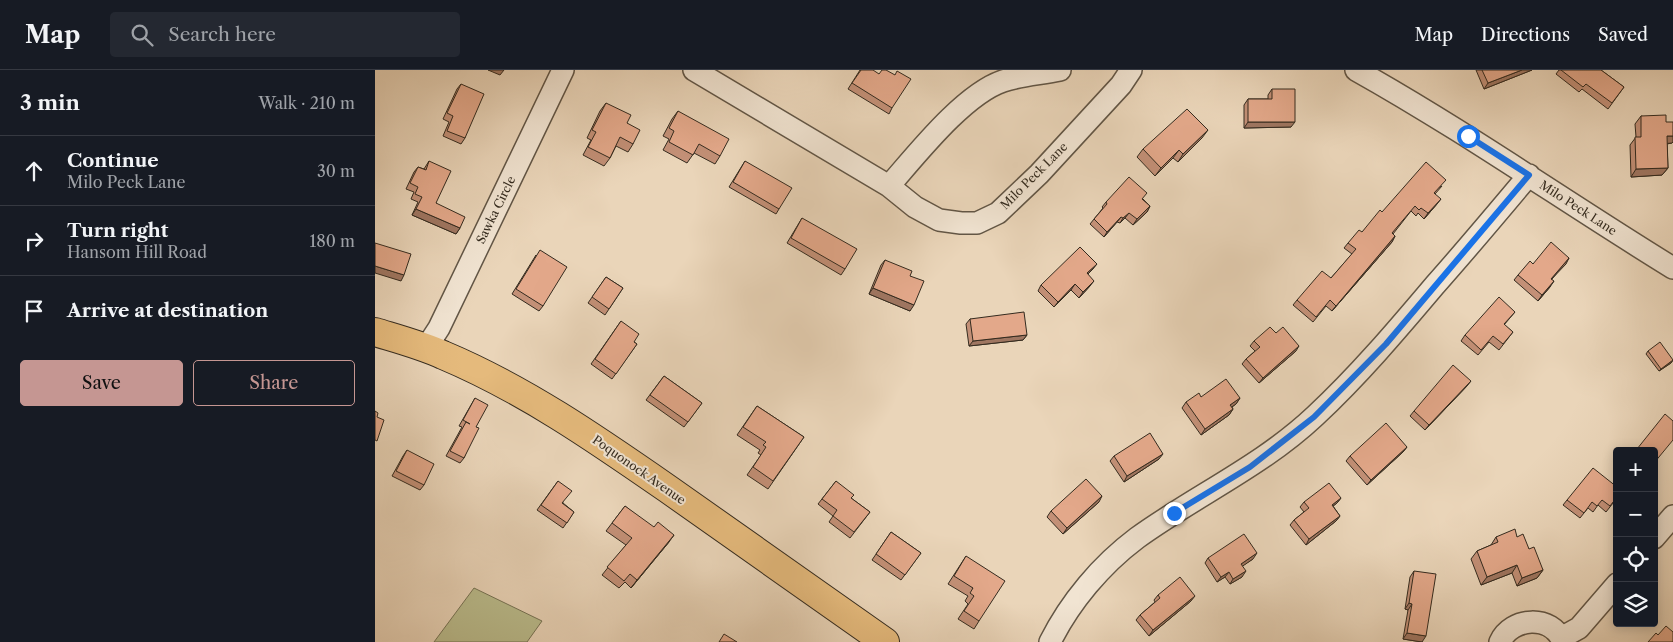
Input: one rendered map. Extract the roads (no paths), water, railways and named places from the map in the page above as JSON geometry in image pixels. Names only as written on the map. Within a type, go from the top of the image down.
[{"type":"main road","name":"Poquonock Avenue","points":[[375,332],[426,348],[467,365],[566,419],[885,642]]},
{"type":"street","name":"Sawka Circle","points":[[426,348],[439,328],[563,70]]},
{"type":"street","name":"Milo Peck Lane","points":[[694,70],[889,186],[915,207],[939,220],[961,223],[977,223],[998,212],[1039,174],[1121,85],[1131,70]]},
{"type":"street","points":[[889,186],[956,113],[983,90],[1004,81],[1060,70]]},
{"type":"street","name":"Milo Peck Lane","points":[[1356,70],[1468,136],[1619,236],[1673,268]]},
{"type":"street","points":[[1050,642],[1060,622],[1079,596],[1106,566],[1135,539],[1250,467],[1314,417],[1386,344],[1529,175]]},
{"type":"street","points":[[1655,537],[1673,516]]},
{"type":"street","points":[[1500,642],[1510,628],[1532,621],[1544,623],[1554,629],[1562,640],[1579,628],[1613,589]]}]
